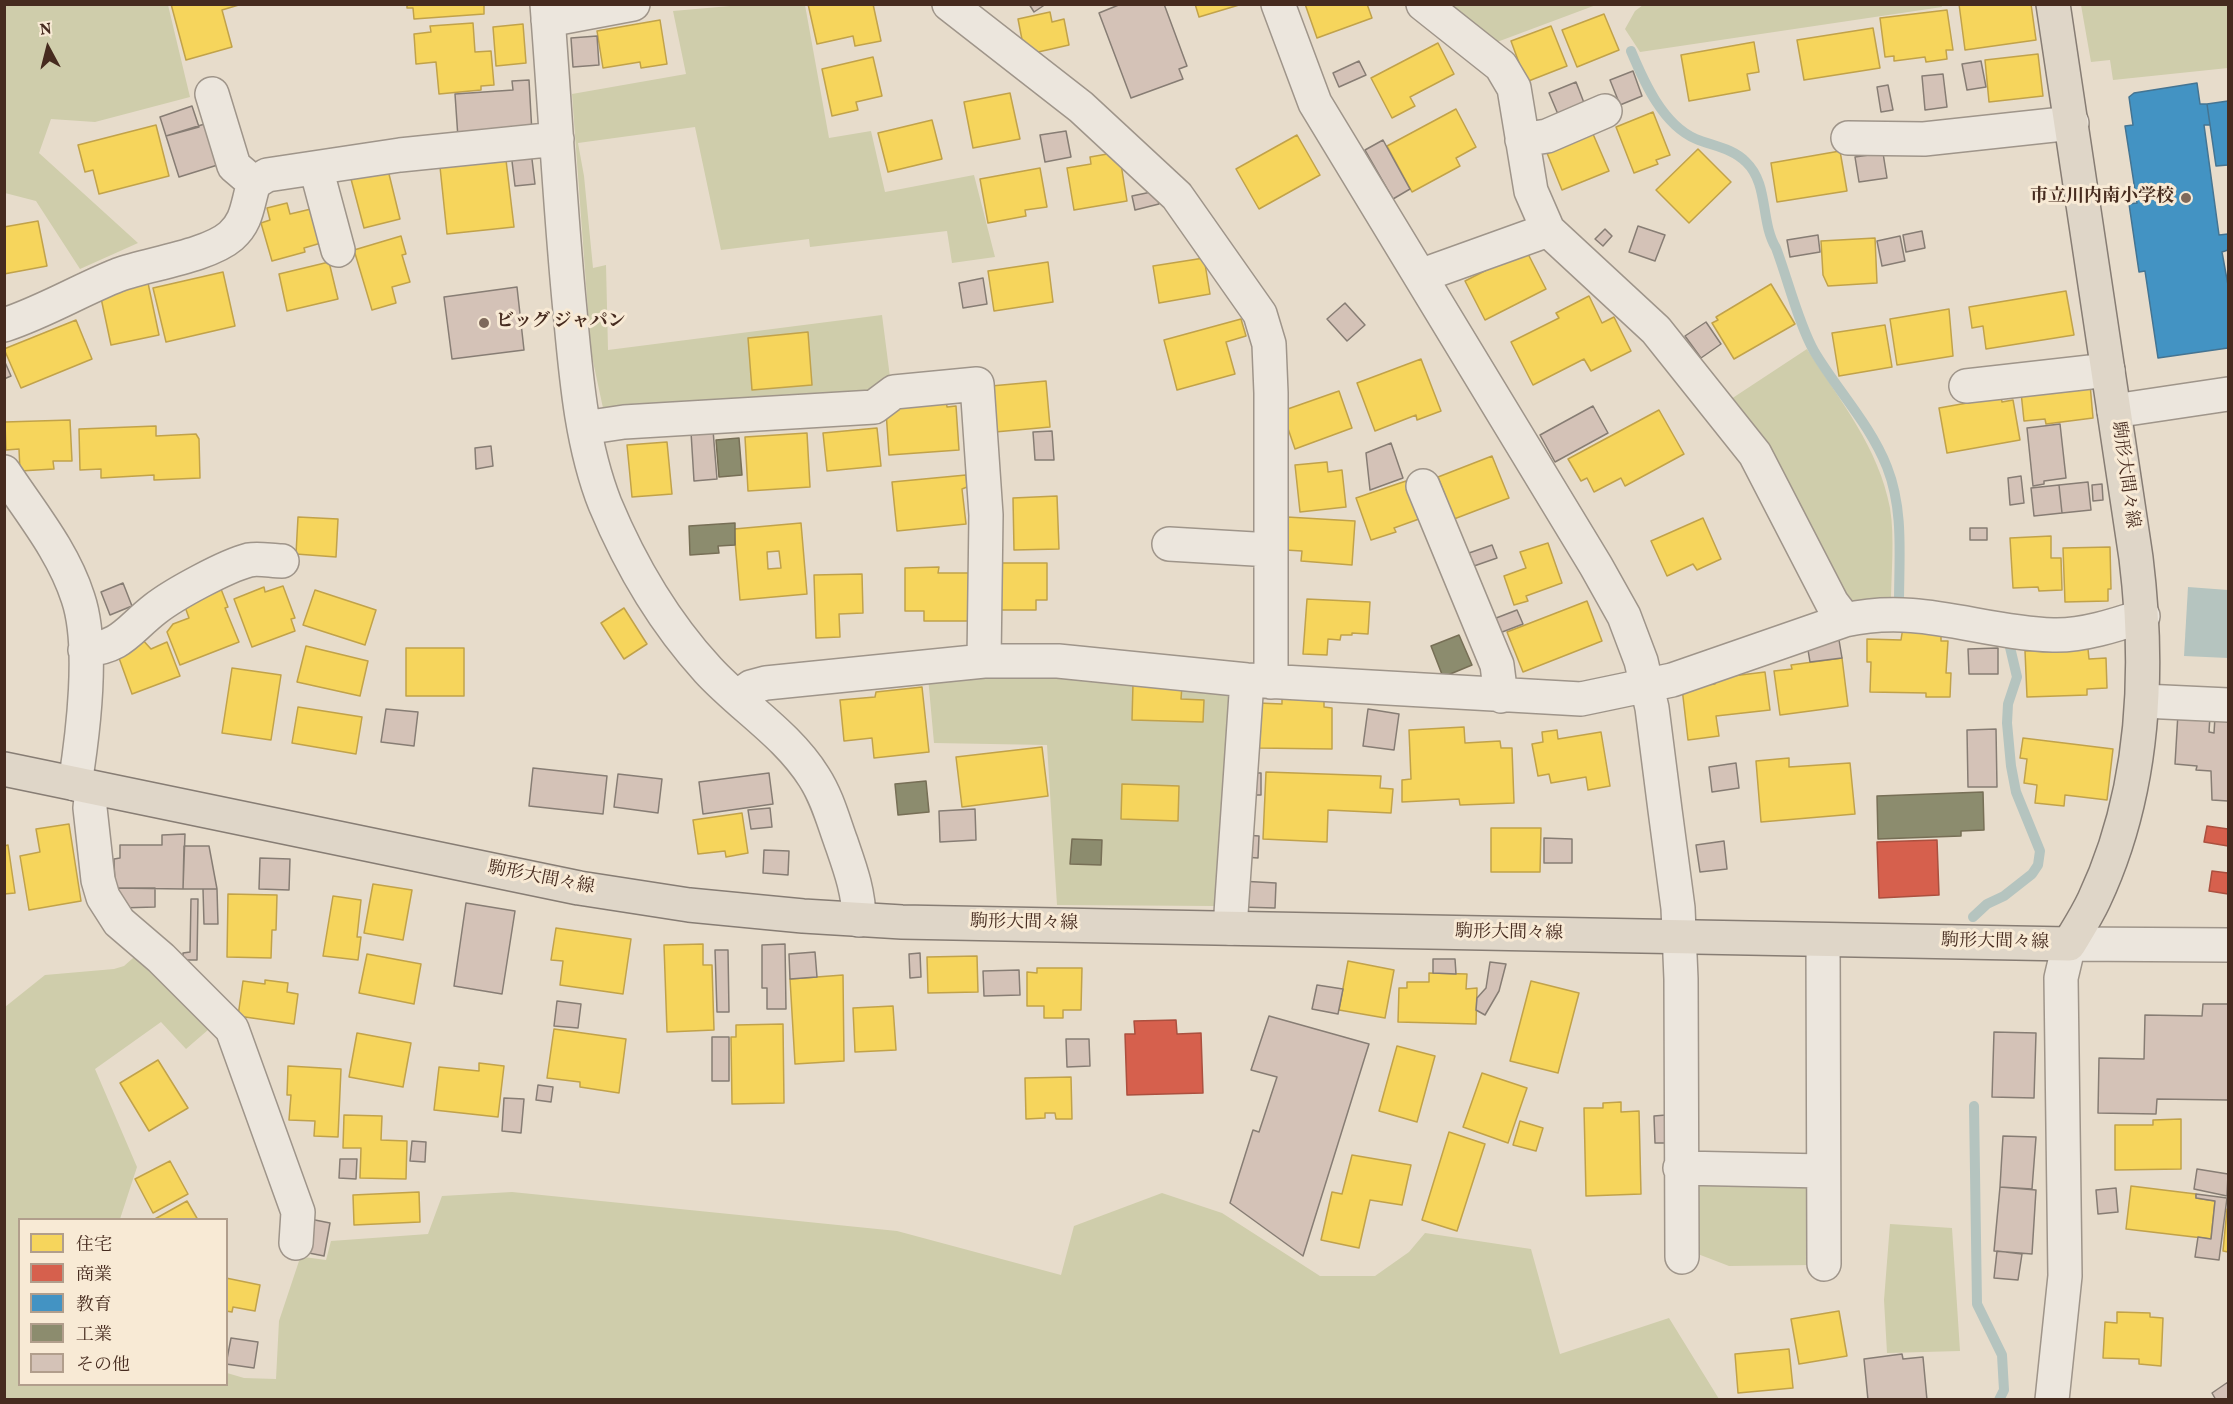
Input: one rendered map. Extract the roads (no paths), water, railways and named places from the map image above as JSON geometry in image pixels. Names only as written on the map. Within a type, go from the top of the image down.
[{"type":"main road","name":"駒形大間々線","points":[[4,769],[579,888],[689,905],[860,920],[1823,941],[2070,944],[2094,901],[2115,847],[2133,772],[2143,701],[2143,616],[2053,4]]},
{"type":"street","points":[[633,4],[547,12],[565,263],[584,428],[604,501],[636,569],[683,639],[708,669],[787,743],[820,786],[852,871],[859,900],[860,920]]},
{"type":"street","points":[[949,4],[1081,107],[1177,196],[1260,314],[1269,344],[1271,550],[1259,681],[1230,928]]},
{"type":"street","points":[[1278,4],[1315,103],[1624,616],[1648,685],[1678,908],[1681,979],[1682,1257]]},
{"type":"street","points":[[1423,4],[1501,66],[1514,88],[1531,191],[1548,230],[1611,285],[1656,330],[1755,454],[1832,603],[1845,620]]},
{"type":"street","points":[[212,94],[234,166],[254,183]]},
{"type":"street","points":[[1522,140],[1547,136],[1605,111]]},
{"type":"street","points":[[1848,138],[1923,139],[2072,123]]},
{"type":"street","points":[[4,325],[118,275],[215,246],[230,237],[247,216],[254,183],[267,175],[400,155],[557,139]]},
{"type":"street","points":[[316,168],[338,250]]},
{"type":"street","points":[[1420,276],[1548,230]]},
{"type":"street","points":[[1966,386],[2108,370]]},
{"type":"street","points":[[584,428],[624,422],[874,407],[894,392],[977,384],[986,515],[984,661]]},
{"type":"street","points":[[2114,411],[2229,394]]},
{"type":"street","points":[[4,472],[50,537],[79,599],[85,650],[80,748],[83,786],[90,808],[98,880],[103,897],[119,922],[161,958],[232,1029],[298,1212],[296,1243]]},
{"type":"street","points":[[1423,486],[1497,665],[1501,696]]},
{"type":"street","points":[[1169,544],[1271,550]]},
{"type":"street","points":[[85,650],[111,646],[124,639],[155,609],[221,572],[251,560],[282,561]]},
{"type":"street","points":[[737,697],[751,687],[766,683],[984,661],[1068,662],[1259,681],[1581,699],[1672,680],[1845,620],[1874,614],[1936,616],[2053,635],[2109,626],[2143,616]]},
{"type":"street","points":[[2143,701],[2229,705]]},
{"type":"street","points":[[1823,941],[1824,1264]]},
{"type":"street","points":[[2052,1400],[2065,1276],[2061,978],[2070,944],[2229,945]]},
{"type":"street","points":[[1680,1168],[1824,1171]]},
{"type":"waterway","points":[[1631,51],[1656,101],[1674,124],[1696,139],[1735,153],[1753,171],[1758,181],[1771,237],[1809,340],[1823,365],[1872,436],[1887,467],[1898,517],[1899,603],[1908,603]]},
{"type":"waterway","points":[[1973,917],[1987,904],[2004,896],[2032,874],[2038,865],[2040,851],[2016,792],[2011,766],[2007,723],[2008,704],[2017,677],[2009,643]]},
{"type":"waterway","points":[[1974,1106],[1977,1304],[2002,1355],[2004,1390],[1999,1400]]},
{"type":"place","name":"市立川内南小学校","points":[[2186,198]]},
{"type":"place","name":"ビッグ ジャパン","points":[[484,323]]}]
